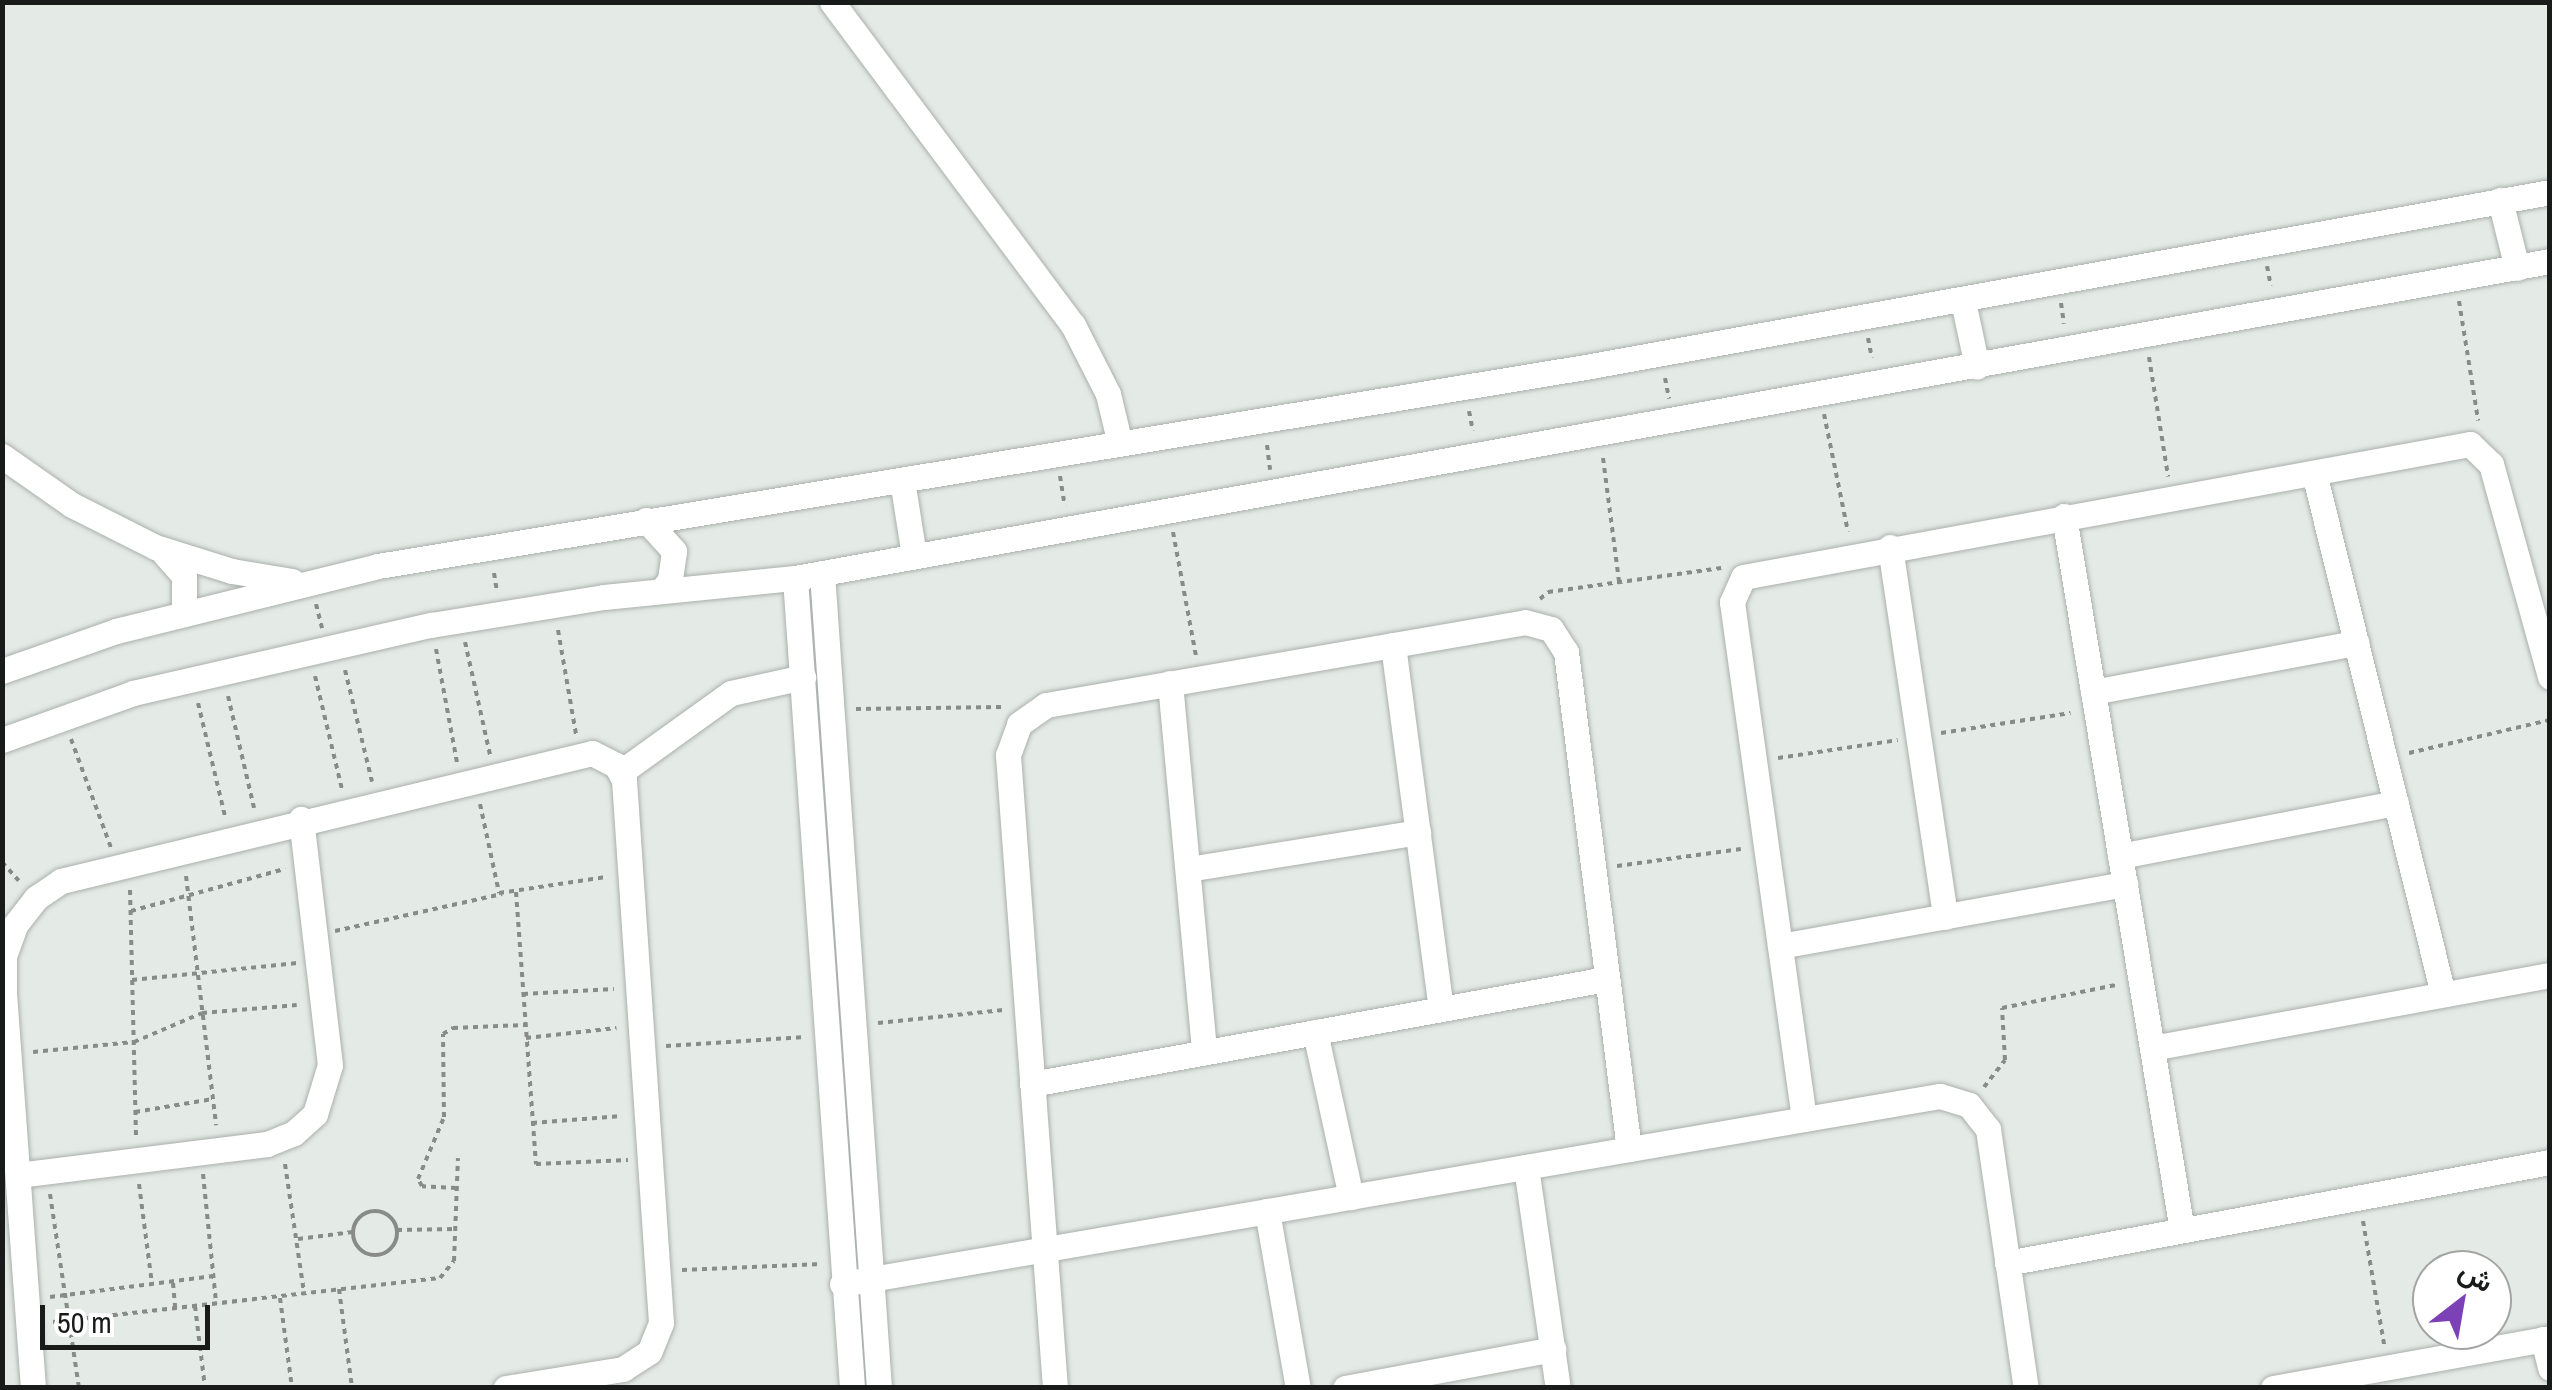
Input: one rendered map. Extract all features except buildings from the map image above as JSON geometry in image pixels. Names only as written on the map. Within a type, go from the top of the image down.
[{"type":"street","points":[[832,2],[1073,325],[1108,394],[1120,444]]},
{"type":"street","points":[[2,671],[184,614],[310,582],[490,548],[1865,319],[2550,192]]},
{"type":"street","points":[[2500,200],[2516,268]]},
{"type":"street","points":[[2,740],[193,679],[431,625],[662,591],[795,578],[2146,338],[2550,261]]},
{"type":"street","points":[[1963,301],[1977,368]]},
{"type":"street","points":[[1804,1119],[1732,602],[1743,577],[1852,553],[2462,444],[2483,450],[2542,615],[2550,677]]},
{"type":"street","points":[[2,456],[72,504],[156,548],[232,571],[310,582]]},
{"type":"street","points":[[2314,473],[2444,994]]},
{"type":"street","points":[[902,480],[914,556]]},
{"type":"street","points":[[2064,516],[2182,1230]]},
{"type":"street","points":[[646,520],[674,552],[670,580],[662,591]]},
{"type":"street","points":[[1890,547],[1944,917]]},
{"type":"street","points":[[156,548],[184,576],[184,614]]},
{"type":"street","points":[[822,573],[880,1388]]},
{"type":"street","points":[[795,578],[852,1388]]},
{"type":"street","points":[[1055,1388],[1008,755],[1019,724],[1046,705],[1538,623],[1566,652],[1630,1149]]},
{"type":"street","points":[[2093,692],[2356,643]]},
{"type":"street","points":[[1393,645],[1441,1008]]},
{"type":"street","points":[[621,772],[730,693],[803,677]]},
{"type":"street","points":[[1170,683],[1204,1052]]},
{"type":"street","points":[[33,1388],[4,956],[16,925],[36,898],[61,881],[301,818],[580,753],[601,755],[621,772],[660,1323],[637,1362],[506,1388]]},
{"type":"street","points":[[2120,856],[2396,803]]},
{"type":"street","points":[[18,1175],[281,1140],[315,1114],[327,1090],[323,1002],[301,818]]},
{"type":"street","points":[[1188,869],[1418,832]]},
{"type":"street","points":[[1780,946],[2124,884]]},
{"type":"street","points":[[2152,1048],[2550,975]]},
{"type":"street","points":[[1032,1084],[1606,978]]},
{"type":"street","points":[[1315,1032],[1351,1197]]},
{"type":"street","points":[[842,1274],[872,1279],[1045,1252],[1940,1096],[1969,1106],[1988,1129],[2026,1388]]},
{"type":"street","points":[[2008,1263],[2550,1162]]},
{"type":"street","points":[[1526,1167],[1558,1388]]},
{"type":"street","points":[[1267,1212],[1298,1388]]},
{"type":"street","points":[[2274,1388],[2546,1338],[2550,1368]]},
{"type":"street","points":[[1346,1388],[1390,1383],[1553,1349]]},
{"type":"path","points":[[2264,246],[2276,314]]},
{"type":"path","points":[[2456,281],[2483,450]]},
{"type":"path","points":[[2058,284],[2068,351]]},
{"type":"path","points":[[1865,319],[1877,385]]},
{"type":"path","points":[[2146,338],[2172,498]]},
{"type":"path","points":[[1661,354],[1674,420]]},
{"type":"path","points":[[1465,387],[1477,456]]},
{"type":"path","points":[[1820,395],[1852,553]]},
{"type":"path","points":[[1264,420],[1273,494]]},
{"type":"path","points":[[1600,433],[1619,582]]},
{"type":"path","points":[[1057,454],[1068,530]]},
{"type":"path","points":[[1169,513],[1201,678]]},
{"type":"path","points":[[490,548],[500,614]]},
{"type":"path","points":[[1538,623],[1537,602],[1548,592],[1718,568],[1743,577]]},
{"type":"path","points":[[310,582],[325,648],[347,808]]},
{"type":"path","points":[[554,605],[580,753]]},
{"type":"path","points":[[460,620],[477,778],[495,887],[502,894]]},
{"type":"path","points":[[431,625],[477,778]]},
{"type":"path","points":[[325,648],[376,801]]},
{"type":"path","points":[[222,672],[259,830]]},
{"type":"path","points":[[193,679],[230,837]]},
{"type":"path","points":[[832,710],[993,703],[1019,724]]},
{"type":"path","points":[[63,718],[124,864],[131,911],[136,1160],[152,1284]]},
{"type":"path","points":[[2385,759],[2550,720]]},
{"type":"path","points":[[1592,869],[1766,846]]},
{"type":"path","points":[[182,849],[213,1099],[210,1151],[216,1303]]},
{"type":"path","points":[[131,911],[188,892],[306,864]]},
{"type":"path","points":[[315,935],[502,894],[631,873]]},
{"type":"path","points":[[516,892],[534,1160],[541,1166],[650,1158]]},
{"type":"path","points":[[132,980],[318,961]]},
{"type":"path","points":[[1969,1106],[2005,1060],[2002,1008],[2140,980]]},
{"type":"path","points":[[523,994],[638,988]]},
{"type":"path","points":[[9,1054],[134,1042],[202,1013],[323,1002]]},
{"type":"path","points":[[854,1026],[1027,1008]]},
{"type":"path","points":[[456,1188],[422,1186],[418,1179],[444,1118],[443,1034],[453,1028],[525,1025]]},
{"type":"path","points":[[526,1038],[826,1036]]},
{"type":"path","points":[[135,1112],[213,1099]]},
{"type":"path","points":[[532,1124],[647,1114]]},
{"type":"path","points":[[281,1140],[304,1293]]},
{"type":"path","points":[[28,1313],[69,1320],[446,1275],[454,1261],[458,1158]]},
{"type":"path","points":[[47,1172],[80,1388]]},
{"type":"path","points":[[2358,1196],[2388,1366]]},
{"type":"path","points":[[374,1211],[389,1216],[397,1230],[393,1246],[372,1255],[358,1247],[352,1232],[359,1217],[374,1211]]},
{"type":"path","points":[[397,1230],[456,1229]]},
{"type":"path","points":[[296,1240],[352,1232]]},
{"type":"path","points":[[657,1271],[842,1274]]},
{"type":"path","points":[[28,1313],[66,1294],[214,1276]]},
{"type":"path","points":[[173,1282],[175,1308]]},
{"type":"path","points":[[340,1289],[352,1388]]},
{"type":"path","points":[[280,1296],[292,1388]]},
{"type":"path","points":[[195,1306],[205,1388]]}]
